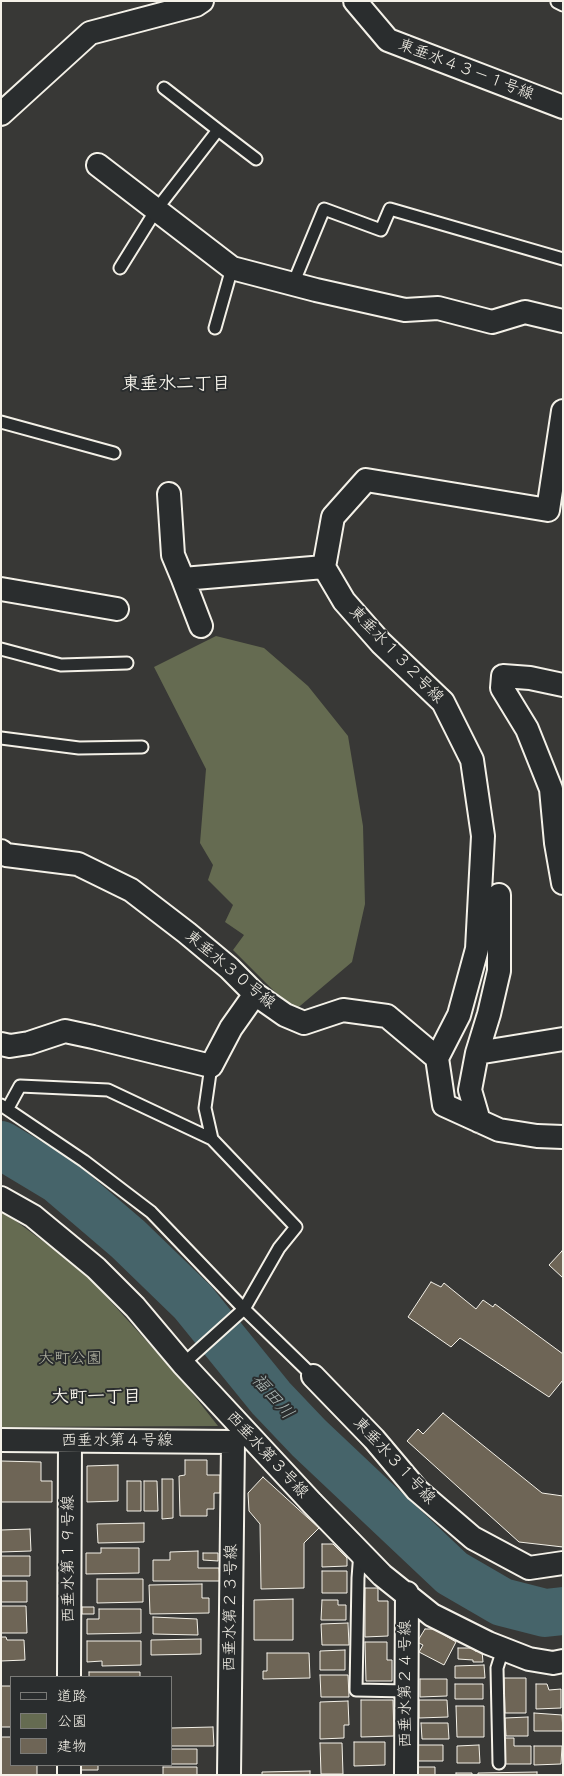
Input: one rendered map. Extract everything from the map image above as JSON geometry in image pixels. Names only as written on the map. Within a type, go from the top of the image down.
[{"type":"street","points":[[1,114],[90,33],[196,5],[202,1]]},
{"type":"street","name":"東垂水４３－１号線","points":[[355,1],[388,40],[563,107]]},
{"type":"street","points":[[98,165],[232,268],[406,310],[438,308],[492,322],[525,312],[563,321]]},
{"type":"street","points":[[183,579],[324,567],[333,517],[366,480],[548,510],[563,411]]},
{"type":"street","points":[[169,494],[172,555],[201,626]]},
{"type":"street","name":"東垂水１３２号線","points":[[324,567],[344,601],[375,636],[443,702],[472,760],[483,836],[477,949],[459,1015],[437,1058]]},
{"type":"street","points":[[1,589],[117,610]]},
{"type":"street","points":[[563,685],[530,678],[504,676],[502,688],[527,729],[557,800],[563,883]]},
{"type":"street","name":"東垂水３０号線","points":[[1,851],[6,855],[78,864],[131,890],[229,968],[255,994],[286,1015],[304,1023],[343,1010],[387,1016],[437,1058]]},
{"type":"street","points":[[479,1121],[470,1090],[477,1053],[490,1014],[499,971],[499,895]]},
{"type":"street","points":[[1,1044],[10,1046],[29,1043],[65,1031],[211,1066],[231,1028],[255,994]]},
{"type":"street","points":[[477,1053],[563,1039]]},
{"type":"street","points":[[437,1058],[444,1105],[499,1130],[537,1136],[563,1137]]},
{"type":"street","name":"西垂水第３号線","points":[[1,1198],[33,1216],[96,1268],[135,1307],[183,1364],[239,1436],[312,1503],[382,1575],[432,1614],[488,1643],[529,1659],[554,1663],[563,1661]]},
{"type":"street","name":"東垂水３１号線","points":[[313,1376],[374,1438],[417,1490],[473,1538],[529,1568],[563,1564]]},
{"type":"street","name":"西垂水第４号線","points":[[1,1440],[70,1441],[239,1436]]},
{"type":"street","name":"西垂水第２３号線","points":[[229,1775],[239,1436]]},
{"type":"street","name":"西垂水第１９号線","points":[[69,1676],[70,1441]]},
{"type":"street","name":"西垂水第２４号線","points":[[406,1775],[407,1593]]},
{"type":"lane","points":[[557,2],[563,5]]},
{"type":"lane","points":[[164,88],[256,159]]},
{"type":"lane","points":[[120,268],[156,210],[218,130]]},
{"type":"lane","points":[[293,284],[324,209],[381,230],[390,209],[563,258]]},
{"type":"lane","points":[[215,328],[232,268]]},
{"type":"lane","points":[[1,422],[114,453]]},
{"type":"lane","points":[[1,649],[61,665],[127,664]]},
{"type":"lane","points":[[1,738],[79,748],[142,747]]},
{"type":"lane","points":[[211,1066],[205,1108],[212,1139]]},
{"type":"lane","points":[[183,1364],[244,1309],[279,1248],[296,1227],[212,1139],[108,1090],[20,1086],[5,1107],[84,1160],[151,1212],[244,1309],[313,1376]]},
{"type":"lane","points":[[360,1551],[356,1690],[407,1692]]},
{"type":"lane","points":[[498,1763],[497,1668],[503,1649]]},
{"type":"green space","points":[[216,636],[264,648],[308,686],[348,736],[363,826],[365,904],[352,962],[294,1011],[233,950],[244,935],[225,922],[233,905],[208,880],[213,865],[200,843],[206,769],[154,667]]},
{"type":"green space","name":"大町公園","points":[[1,1210],[83,1271],[181,1379],[218,1426],[1,1427]]},
{"type":"building","points":[[563,1252],[563,1278],[549,1265]]},
{"type":"building","points":[[431,1282],[441,1287],[444,1283],[476,1309],[483,1300],[493,1307],[495,1304],[563,1354],[563,1380],[549,1397],[460,1338],[451,1347],[408,1317]]},
{"type":"building","points":[[443,1413],[542,1493],[563,1496],[563,1547],[519,1542],[407,1441],[418,1429],[423,1434]]},
{"type":"building","points":[[185,1460],[207,1460],[207,1475],[220,1475],[220,1493],[214,1493],[214,1509],[207,1509],[207,1516],[180,1516],[179,1476],[185,1475]]},
{"type":"building","points":[[1,1461],[41,1462],[41,1481],[52,1481],[52,1502],[1,1502]]},
{"type":"building","points":[[118,1465],[118,1501],[87,1502],[87,1466]]},
{"type":"building","points":[[263,1477],[319,1528],[304,1543],[304,1588],[261,1589],[260,1524],[249,1511],[248,1493]]},
{"type":"building","points":[[162,1479],[173,1479],[173,1518],[162,1519]]},
{"type":"building","points":[[127,1481],[141,1481],[141,1511],[127,1511]]},
{"type":"building","points":[[144,1481],[157,1481],[158,1511],[144,1511]]},
{"type":"building","points":[[144,1523],[144,1542],[98,1543],[97,1524]]},
{"type":"building","points":[[30,1529],[31,1551],[1,1552],[1,1530]]},
{"type":"building","points":[[322,1544],[333,1544],[347,1558],[347,1566],[322,1567]]},
{"type":"building","points":[[101,1548],[139,1548],[139,1573],[86,1574],[86,1553],[101,1553]]},
{"type":"building","points":[[198,1551],[198,1568],[219,1568],[220,1581],[153,1581],[153,1560],[170,1560],[170,1552]]},
{"type":"building","points":[[203,1553],[218,1553],[218,1561],[203,1560]]},
{"type":"building","points":[[1,1556],[30,1556],[30,1576],[1,1576]]},
{"type":"building","points":[[322,1571],[347,1571],[347,1593],[322,1593]]},
{"type":"building","points":[[97,1579],[143,1579],[143,1602],[97,1603]]},
{"type":"building","points":[[1,1581],[27,1581],[27,1602],[1,1602]]},
{"type":"building","points":[[202,1584],[202,1598],[209,1598],[209,1613],[150,1614],[149,1585]]},
{"type":"building","points":[[365,1588],[378,1588],[378,1601],[388,1601],[388,1636],[365,1637]]},
{"type":"building","points":[[293,1599],[293,1640],[254,1640],[254,1600]]},
{"type":"building","points":[[322,1600],[338,1600],[338,1605],[346,1605],[346,1620],[321,1620]]},
{"type":"building","points":[[1,1606],[26,1606],[27,1633],[1,1633]]},
{"type":"building","points":[[82,1607],[94,1607],[94,1614],[82,1614]]},
{"type":"building","points":[[99,1609],[141,1609],[141,1633],[87,1634],[87,1619],[99,1619]]},
{"type":"building","points":[[153,1617],[197,1619],[198,1635],[153,1634]]},
{"type":"building","points":[[348,1623],[349,1645],[322,1645],[321,1624]]},
{"type":"building","points":[[425,1629],[434,1629],[456,1642],[444,1665],[419,1652],[423,1645],[417,1642]]},
{"type":"building","points":[[1,1637],[6,1637],[7,1640],[24,1640],[25,1660],[1,1661]]},
{"type":"building","points":[[201,1639],[201,1654],[151,1655],[151,1640]]},
{"type":"building","points":[[87,1641],[141,1641],[141,1665],[102,1666],[102,1661],[87,1662]]},
{"type":"building","points":[[365,1642],[387,1642],[387,1660],[392,1660],[392,1681],[366,1681]]},
{"type":"building","points":[[458,1648],[475,1648],[475,1651],[482,1651],[483,1662],[458,1659]]},
{"type":"building","points":[[345,1650],[345,1670],[320,1670],[320,1651]]},
{"type":"building","points":[[267,1653],[309,1653],[310,1678],[263,1679],[263,1671],[267,1671]]},
{"type":"building","points":[[484,1665],[485,1678],[455,1678],[455,1666]]},
{"type":"building","points":[[89,1672],[140,1672],[140,1676],[89,1676]]},
{"type":"building","points":[[320,1675],[348,1675],[349,1697],[321,1697]]},
{"type":"building","points":[[504,1678],[526,1678],[526,1713],[505,1713]]},
{"type":"building","points":[[420,1679],[447,1679],[447,1696],[420,1697]]},
{"type":"building","points":[[455,1684],[483,1684],[483,1699],[455,1699]]},
{"type":"building","points":[[536,1684],[547,1684],[549,1690],[561,1689],[561,1708],[536,1709]]},
{"type":"building","points":[[1,1686],[10,1686],[10,1727],[1,1727]]},
{"type":"building","points":[[361,1700],[393,1700],[394,1736],[361,1737]]},
{"type":"building","points":[[419,1700],[447,1700],[448,1717],[419,1718]]},
{"type":"building","points":[[348,1701],[349,1725],[344,1725],[344,1738],[320,1739],[320,1702]]},
{"type":"building","points":[[456,1706],[484,1706],[484,1737],[457,1737]]},
{"type":"building","points":[[534,1713],[562,1715],[563,1731],[534,1731]]},
{"type":"building","points":[[528,1717],[528,1736],[506,1736],[505,1718]]},
{"type":"building","points":[[421,1723],[448,1723],[449,1739],[422,1739]]},
{"type":"building","points":[[213,1727],[214,1746],[172,1746],[172,1728]]},
{"type":"building","points":[[1,1737],[10,1737],[10,1766],[37,1766],[37,1775],[1,1775]]},
{"type":"building","points":[[503,1738],[514,1738],[514,1746],[531,1746],[531,1764],[504,1764]]},
{"type":"building","points":[[354,1742],[385,1742],[385,1765],[354,1766]]},
{"type":"building","points":[[320,1743],[342,1743],[343,1774],[321,1774]]},
{"type":"building","points":[[417,1745],[443,1745],[443,1761],[418,1761]]},
{"type":"building","points":[[479,1745],[480,1763],[457,1763],[457,1746]]},
{"type":"building","points":[[534,1746],[562,1746],[561,1764],[534,1765]]},
{"type":"building","points":[[172,1749],[197,1749],[197,1764],[172,1764]]},
{"type":"building","points":[[81,1766],[98,1766],[98,1770],[81,1770]]},
{"type":"building","points":[[163,1767],[197,1767],[197,1775],[163,1775]]},
{"type":"building","points":[[417,1767],[435,1767],[435,1775],[417,1775]]},
{"type":"building","points":[[310,1771],[310,1775],[262,1775],[262,1772]]},
{"type":"building","points":[[537,1772],[537,1775],[478,1775],[478,1773]]},
{"type":"building","points":[[456,1773],[472,1773],[472,1775],[456,1775]]},
{"type":"waterway","name":"福田川","points":[[1,1145],[59,1180],[128,1239],[193,1302],[271,1398],[309,1438],[452,1573],[502,1602],[545,1613],[563,1611]]},
{"type":"district","name":"東垂水二丁目","points":[[176,384]]},
{"type":"district","name":"大町一丁目","points":[[96,1397]]}]
